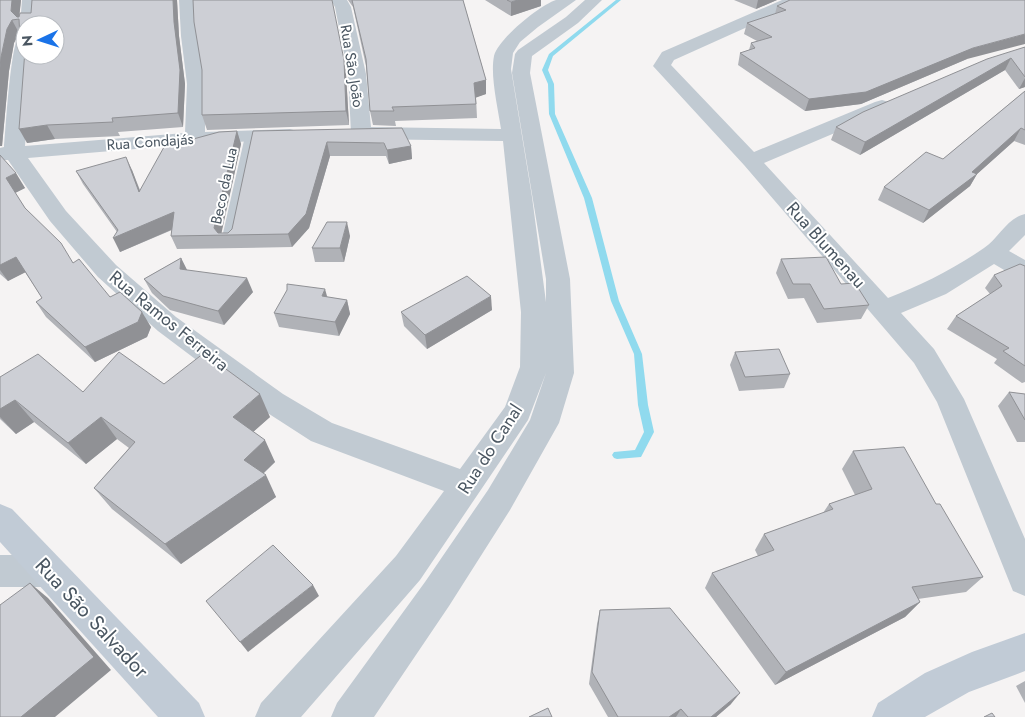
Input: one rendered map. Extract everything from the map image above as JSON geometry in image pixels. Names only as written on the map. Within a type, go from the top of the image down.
[{"type":"street","points":[[29,15],[30,0]]},
{"type":"street","points":[[187,0],[189,36],[196,84],[195,138]]},
{"type":"street","name":"Rua São João","points":[[339,0],[357,74],[352,133],[511,135]]},
{"type":"street","name":"Rua do Canal","points":[[275,717],[408,568],[518,412],[534,367],[534,312],[521,197],[502,69],[504,53],[512,41],[545,4],[568,0]]},
{"type":"street","name":"Rua do Canal","points":[[351,717],[437,594],[498,500],[544,423],[560,373],[558,279],[521,73],[524,54],[572,20],[594,0]]},
{"type":"street","name":"Rua Blumenau","points":[[795,0],[668,56],[662,66],[751,160],[924,356],[950,399],[1025,579]]},
{"type":"street","points":[[7,154],[20,65]]},
{"type":"street","points":[[751,160],[897,100]]},
{"type":"street","name":"Rua Condajás","points":[[7,154],[195,138],[306,134]]},
{"type":"street","name":"Rua Ramos Ferreira","points":[[7,154],[58,216],[107,271],[167,324],[273,402],[322,432],[466,486]]},
{"type":"street","points":[[884,310],[938,288],[994,253],[1025,222]]},
{"type":"street","points":[[994,253],[1025,271]]},
{"type":"street","name":"Rua São Salvador","points":[[0,519],[185,717]]},
{"type":"street","points":[[0,571],[47,571]]},
{"type":"street","points":[[892,717],[915,698],[958,677],[1025,652]]},
{"type":"lane","name":"Beco da Lua","points":[[228,242],[251,136]]},
{"type":"building","points":[[0,0],[12,0],[11,11],[15,15],[15,20],[12,20],[7,29],[0,68]]},
{"type":"building","points":[[32,0],[173,0],[180,70],[178,113],[112,118],[113,122],[47,125],[19,129],[24,65],[65,65],[65,15],[20,15],[20,13],[31,13]]},
{"type":"building","points":[[193,0],[332,0],[344,60],[346,111],[202,115],[202,70],[194,22]]},
{"type":"building","points":[[352,0],[463,0],[486,80],[474,83],[476,104],[392,107],[394,111],[370,111],[366,59]]},
{"type":"building","points":[[790,0],[1025,0],[1025,34],[973,48],[866,92],[809,99],[740,53],[755,48],[751,43],[772,37],[747,23],[786,10],[777,6]]},
{"type":"building","points":[[1025,47],[1025,77],[1011,58],[865,142],[836,127],[863,112],[987,59]]},
{"type":"building","points":[[1025,91],[1025,130],[1021,128],[972,172],[977,174],[929,210],[884,187],[926,152],[943,159]]},
{"type":"building","points":[[402,128],[411,146],[387,150],[384,143],[327,142],[306,214],[288,234],[171,236],[174,212],[113,238],[118,230],[76,171],[126,157],[139,192],[164,147],[219,132],[237,131],[214,228],[218,233],[228,233],[232,229],[253,131]]},
{"type":"building","points":[[0,155],[16,173],[6,178],[25,208],[61,243],[73,263],[79,259],[110,297],[120,292],[142,312],[138,322],[85,347],[36,302],[42,298],[16,257],[0,265]]},
{"type":"building","points":[[327,222],[347,222],[340,248],[312,248]]},
{"type":"building","points":[[826,257],[841,284],[855,283],[869,305],[824,309],[810,284],[793,284],[781,259]]},
{"type":"building","points":[[181,258],[180,269],[247,278],[218,311],[163,296],[144,279]]},
{"type":"building","points":[[1020,264],[1025,266],[1025,366],[1003,351],[1009,348],[956,316],[1002,286],[994,275]]},
{"type":"building","points":[[467,276],[491,296],[425,335],[401,312]]},
{"type":"building","points":[[287,284],[325,289],[322,296],[347,300],[335,322],[274,313],[287,290]]},
{"type":"building","points":[[779,349],[790,374],[745,377],[735,352]]},
{"type":"building","points":[[119,352],[164,384],[204,353],[260,394],[233,417],[265,440],[244,460],[266,475],[165,544],[94,488],[135,442],[101,417],[68,443],[15,400],[0,409],[0,377],[38,354],[83,392]]},
{"type":"building","points":[[1009,392],[1025,394],[1025,420]]},
{"type":"building","points":[[904,447],[936,504],[940,504],[983,577],[912,587],[920,602],[786,672],[712,573],[774,550],[764,534],[833,509],[829,504],[872,489],[853,451]]},
{"type":"building","points":[[273,545],[313,585],[240,642],[206,601]]},
{"type":"building","points":[[30,583],[94,657],[21,717],[0,717],[0,605]]},
{"type":"building","points":[[670,608],[740,693],[711,717],[688,717],[681,709],[669,717],[618,717],[592,672],[600,610]]},
{"type":"building","points":[[548,708],[552,717],[529,717]]},
{"type":"building","points":[[992,713],[995,717],[984,717]]},
{"type":"waterway","points":[[617,455],[638,454],[649,432],[643,405],[638,354],[615,301],[588,198],[552,114],[551,84],[545,70],[551,55],[619,0]]}]
